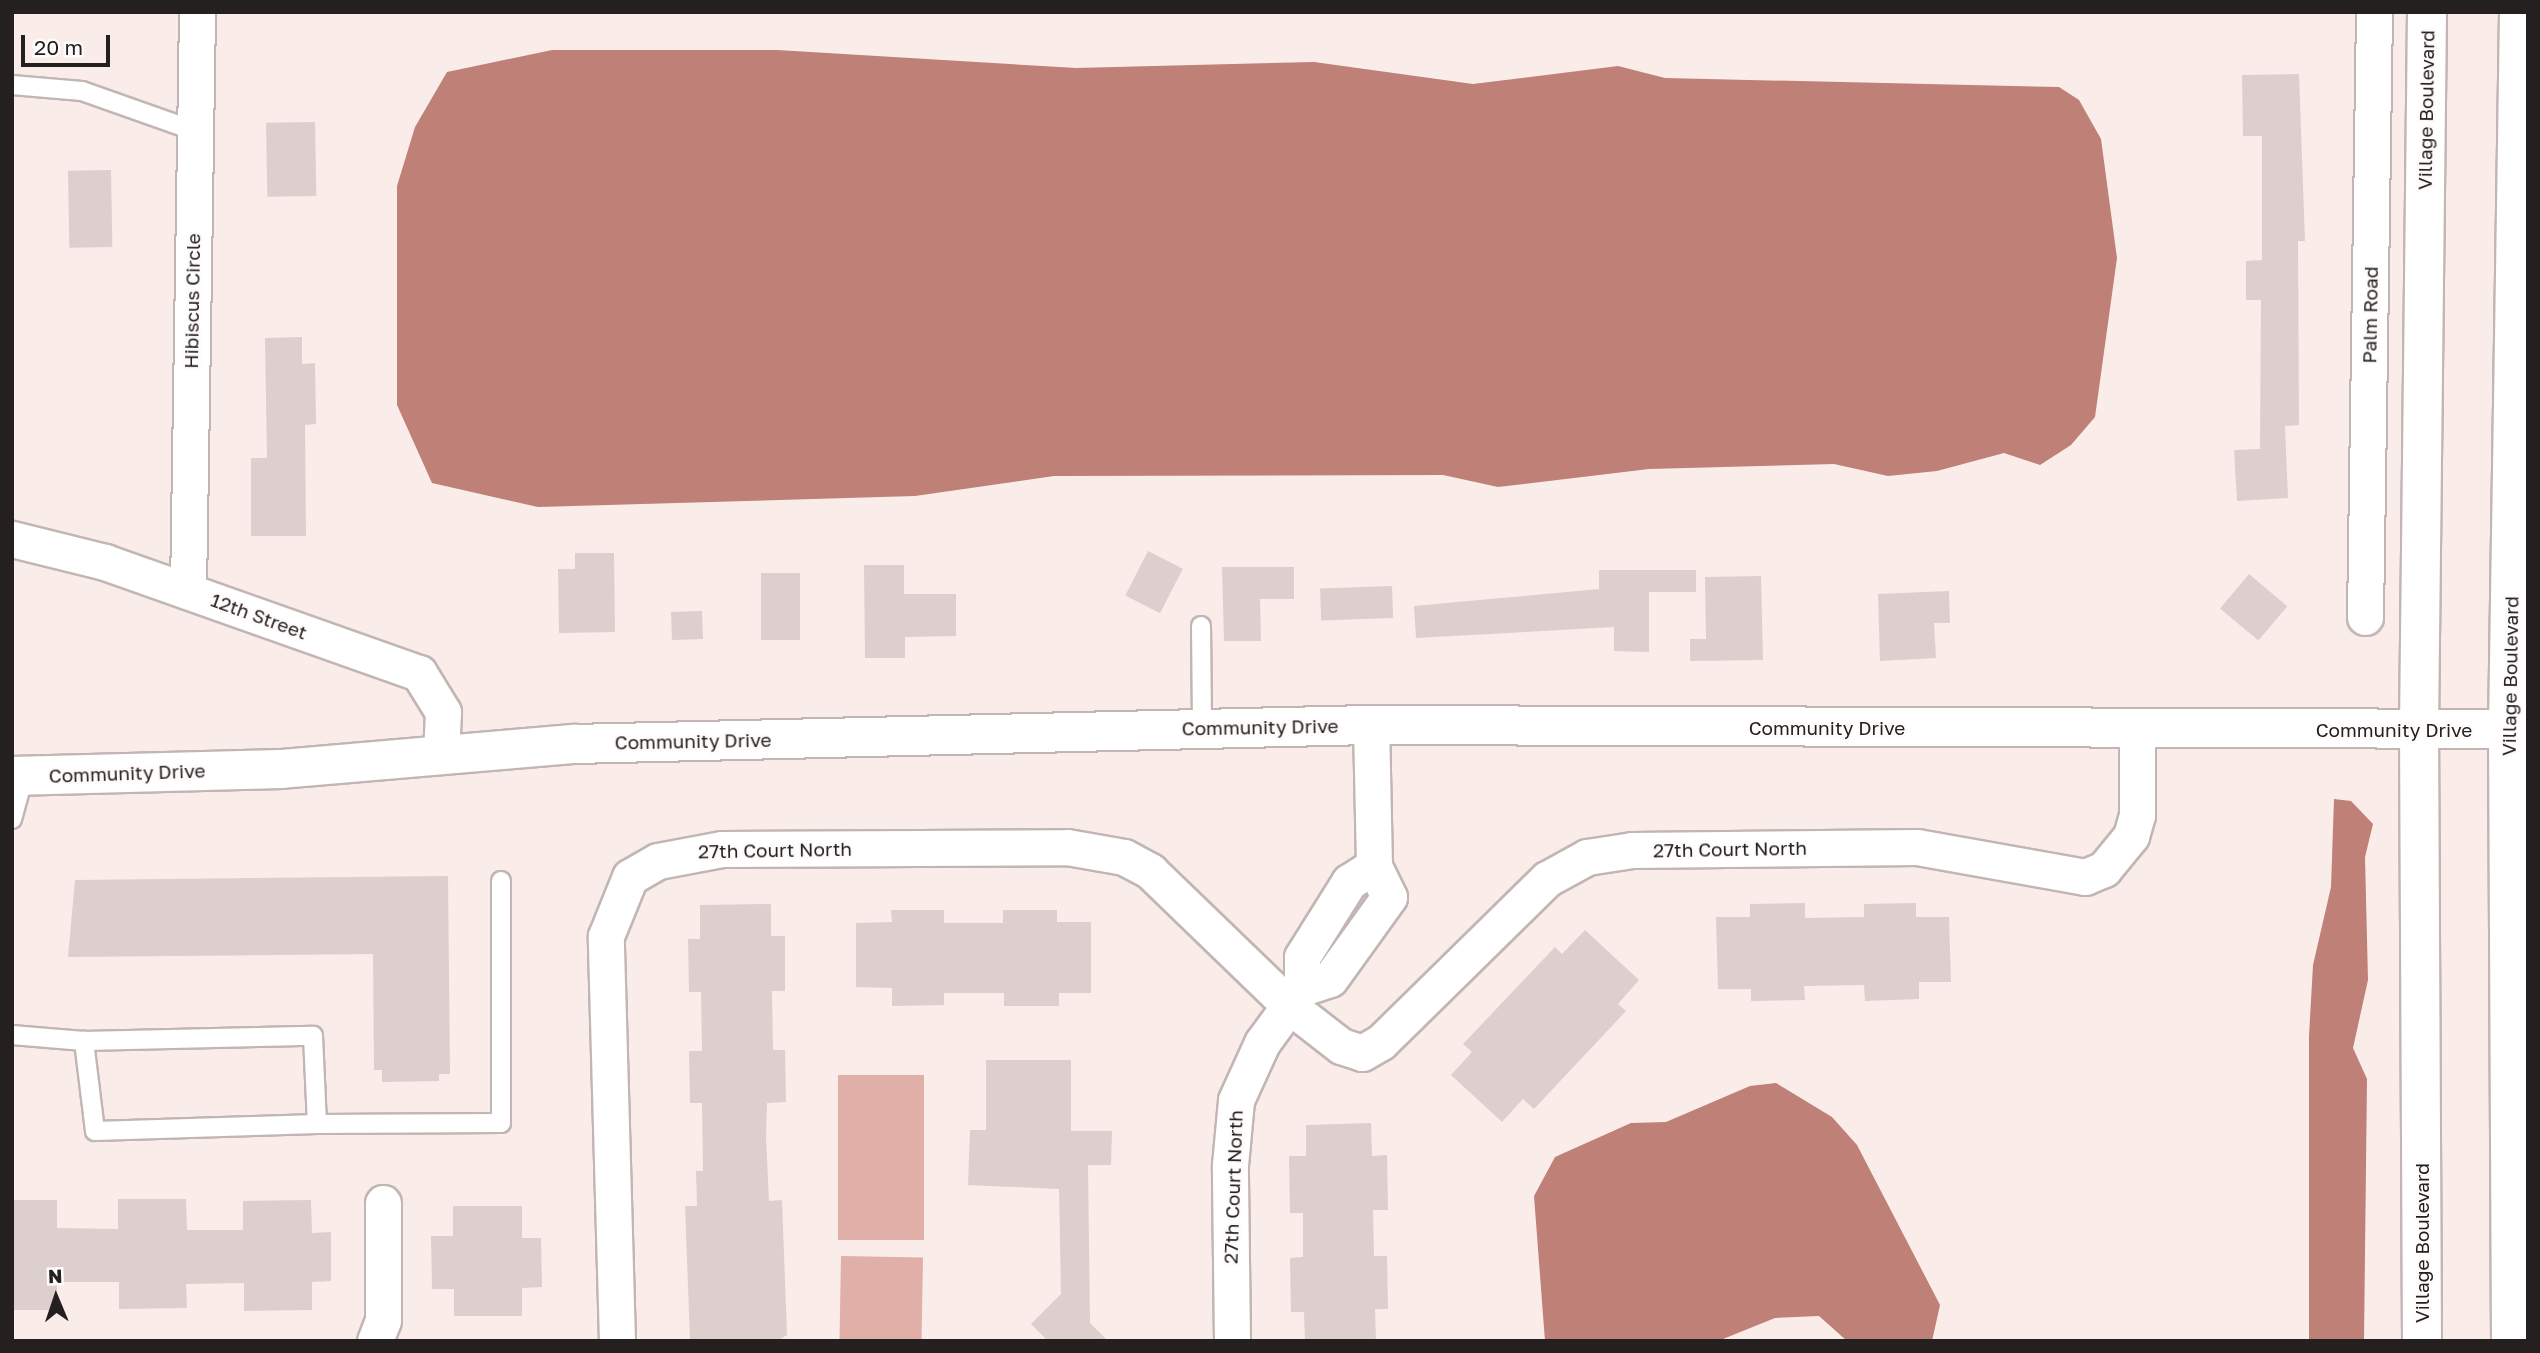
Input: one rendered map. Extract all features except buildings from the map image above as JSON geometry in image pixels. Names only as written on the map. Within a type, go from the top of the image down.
[{"type":"street","name":"Hibiscus Circle","points":[[188,590],[197,12]]},
{"type":"street","name":"Palm Road","points":[[2365,617],[2374,12]]},
{"type":"street","name":"Village Boulevard","points":[[2422,1341],[2419,729],[2427,12]]},
{"type":"street","name":"Village Boulevard","points":[[2511,1341],[2508,729],[2519,12]]},
{"type":"street","name":"12th Street","points":[[12,538],[188,590],[419,673],[443,712],[440,754]]},
{"type":"street","name":"Community Drive","points":[[18,776],[281,769],[574,744],[1371,725],[2137,731],[2508,729]]},
{"type":"street","points":[[1297,998],[1302,957],[1349,882],[1374,866],[1371,725]]},
{"type":"street","name":"27th Court North","points":[[617,1341],[606,936],[630,877],[658,861],[722,849],[1097,850],[1150,870],[1297,998],[1341,1046],[1362,1053],[1381,1042],[1547,879],[1609,852],[1917,847],[2085,877],[2104,869],[2131,836],[2137,815],[2137,731]]},
{"type":"street","name":"27th Court North","points":[[1232,1341],[1230,1165],[1237,1100],[1262,1043],[1297,998]]},
{"type":"street","points":[[375,1341],[383,1320],[383,1203]]},
{"type":"lane","points":[[12,85],[82,92],[195,131]]},
{"type":"lane","points":[[1200,626],[1202,729]]},
{"type":"lane","points":[[12,819],[18,776]]},
{"type":"lane","points":[[84,1041],[95,1131],[317,1124],[501,1123],[502,881]]},
{"type":"lane","points":[[12,1035],[84,1041],[313,1036],[317,1124]]},
{"type":"shaded area","points":[[552,50],[777,50],[1076,68],[1314,62],[1473,84],[1618,66],[1665,78],[2059,87],[2079,100],[2101,139],[2117,258],[2095,417],[2071,445],[2040,465],[2004,453],[1937,471],[1888,476],[1834,464],[1649,469],[1498,487],[1443,475],[1054,476],[915,496],[538,507],[432,483],[397,405],[397,186],[415,127],[447,72]]},
{"type":"shaded area","points":[[2334,799],[2351,801],[2373,824],[2365,857],[2368,980],[2353,1048],[2367,1079],[2364,1341],[2309,1341],[2309,1036],[2313,965],[2331,887]]},
{"type":"shaded area","points":[[838,1075],[924,1075],[924,1240],[838,1240]]},
{"type":"shaded area","points":[[1776,1083],[1832,1117],[1857,1145],[1940,1305],[1932,1341],[1847,1341],[1819,1316],[1775,1318],[1718,1341],[1545,1341],[1534,1196],[1555,1157],[1631,1123],[1666,1122],[1750,1086]]},
{"type":"shaded area","points":[[841,1256],[923,1257],[922,1341],[840,1341]]}]
